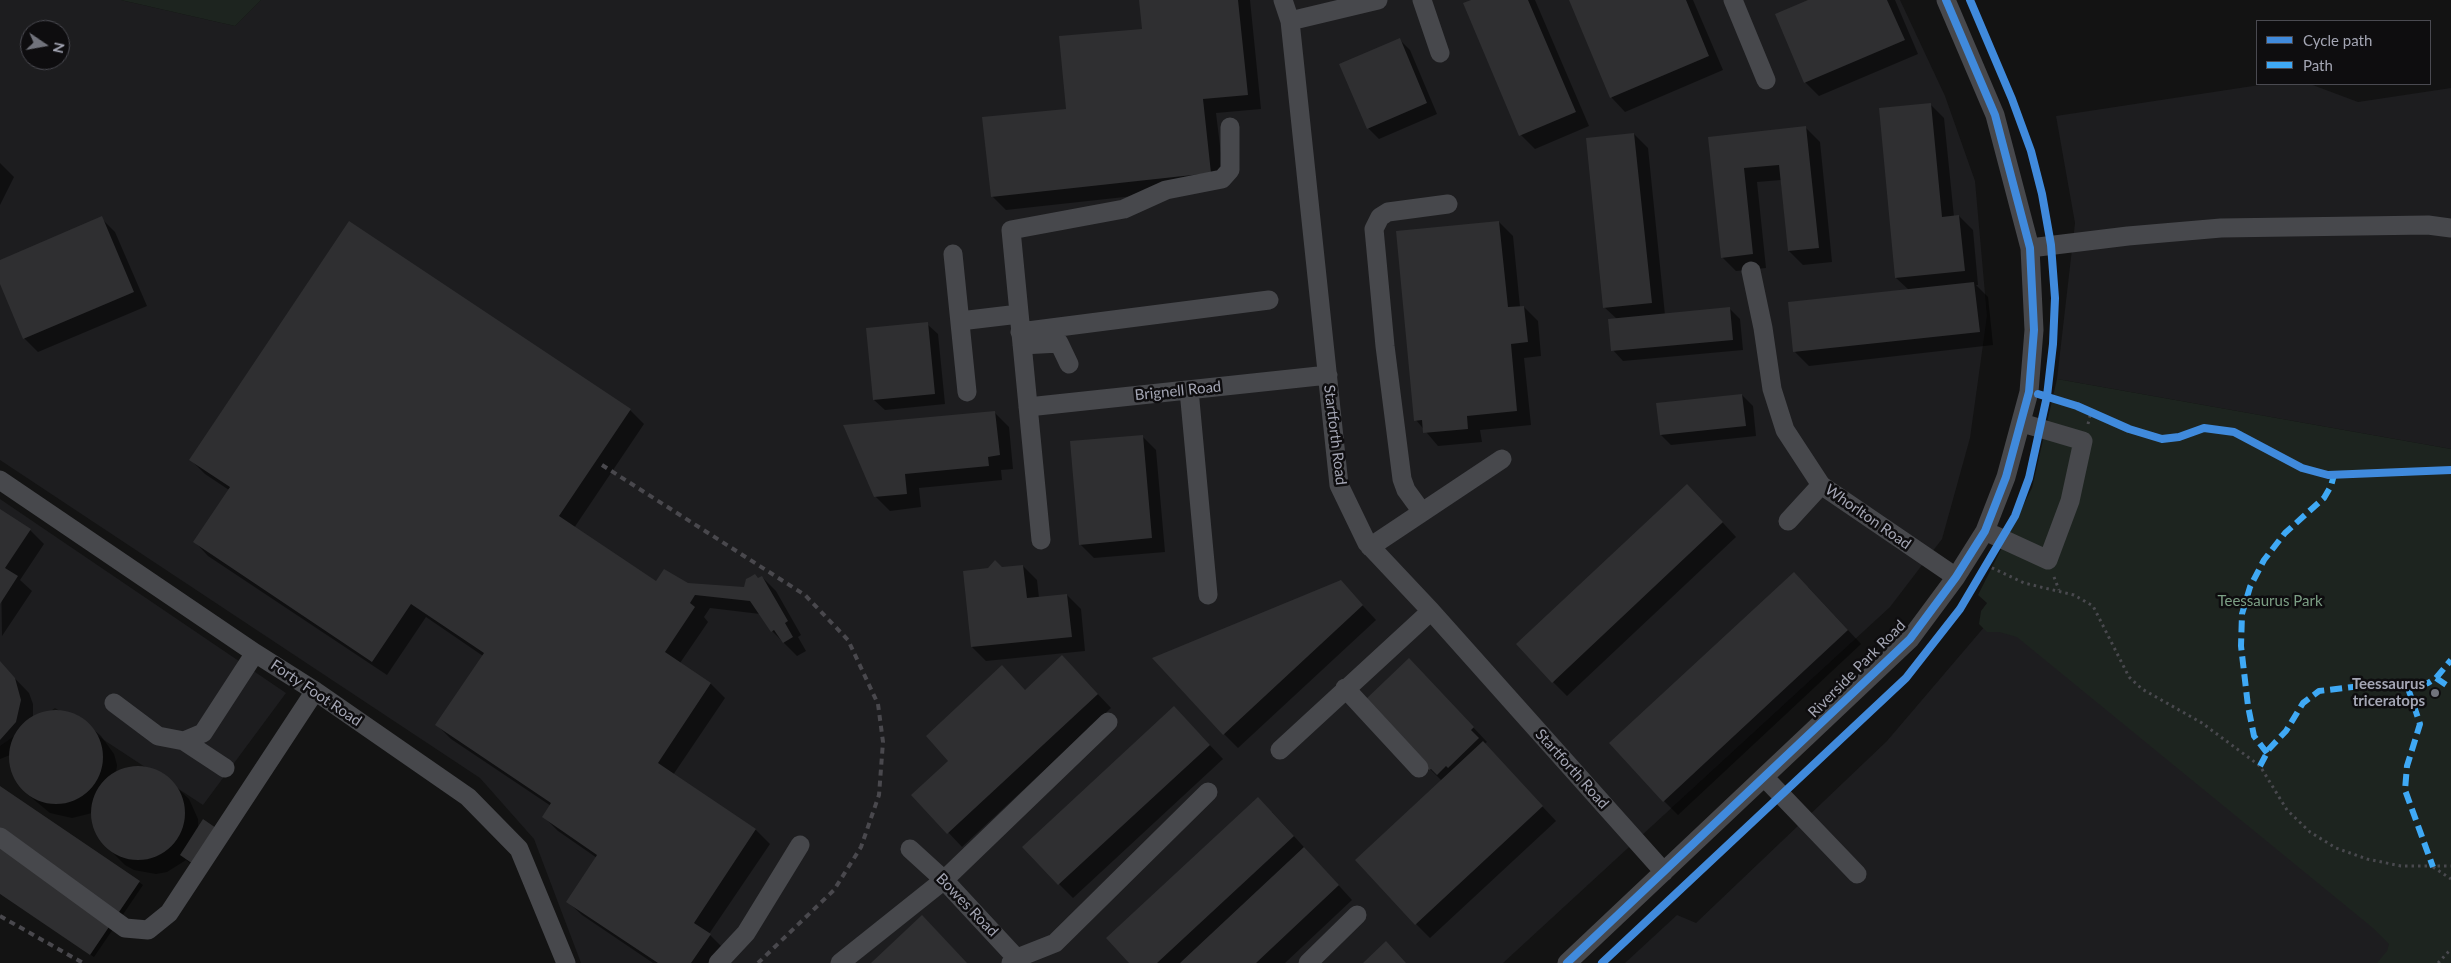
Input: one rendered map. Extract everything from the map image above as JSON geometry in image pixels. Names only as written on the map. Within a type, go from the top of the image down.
[{"type":"street","name":"Startforth Road","points":[[1283,0],[1290,21],[1339,486],[1370,547],[1431,611],[1664,872]]},
{"type":"street","points":[[1290,21],[1378,0]]},
{"type":"street","points":[[1422,0],[1440,53]]},
{"type":"street","name":"Riverside Park Road","points":[[1567,963],[1910,640],[1956,577],[1985,531],[2006,477],[2029,392],[2034,330],[2030,248],[1995,115],[1946,0]]},
{"type":"street","points":[[1738,2],[1766,80]]},
{"type":"street","points":[[1040,540],[1011,230],[1124,209],[1166,190],[1222,179],[1230,170],[1230,127]]},
{"type":"street","points":[[1422,512],[1406,490],[1402,479],[1385,346],[1374,229],[1380,217],[1388,212],[1448,204]]},
{"type":"street","points":[[2030,248],[2128,236],[2221,228],[2428,225],[2451,228]]},
{"type":"street","points":[[953,254],[967,392]]},
{"type":"street","name":"Whorlton Road","points":[[1751,271],[1764,328],[1772,389],[1782,422],[1785,430],[1821,485],[1956,577]]},
{"type":"street","points":[[960,321],[1020,328],[1269,300]]},
{"type":"street","points":[[1020,328],[1058,343],[1069,364]]},
{"type":"street","name":"Brignell Road","points":[[1028,407],[1328,375]]},
{"type":"street","points":[[1189,390],[1208,595]]},
{"type":"street","points":[[1985,531],[2048,560],[2070,501],[2084,441],[2022,423]]},
{"type":"street","points":[[1370,547],[1502,459]]},
{"type":"street","name":"Forty Foot Road","points":[[0,480],[255,653],[315,691],[468,797],[518,849],[566,963]]},
{"type":"street","points":[[1788,521],[1821,485]]},
{"type":"street","points":[[1280,750],[1345,688],[1431,611]]},
{"type":"street","points":[[184,741],[203,733],[255,653]]},
{"type":"street","points":[[1345,688],[1419,768]]},
{"type":"street","points":[[0,837],[125,928],[148,930],[169,913],[315,691]]},
{"type":"street","points":[[114,704],[158,736],[184,741],[225,768]]},
{"type":"street","points":[[840,963],[944,880],[1108,722]]},
{"type":"street","points":[[1765,778],[1857,874]]},
{"type":"street","points":[[1016,961],[1055,943],[1208,792]]},
{"type":"street","points":[[718,963],[746,933],[800,845]]},
{"type":"street","name":"Bowes Road","points":[[910,849],[944,880],[1016,961]]},
{"type":"street","points":[[1308,963],[1358,915]]},
{"type":"path","points":[[2002,539],[1984,569],[2024,583],[2074,595],[2093,606],[2129,677],[2142,689],[2202,723],[2260,766],[2287,810],[2310,832],[2336,848],[2366,859],[2401,866],[2451,866]]},
{"type":"path","points":[[2433,867],[2451,879]]},
{"type":"path","points":[[2438,963],[2451,949]]},
{"type":"shaded area","points":[[0,0],[121,0],[235,26],[261,0],[1900,0],[1945,96],[1975,181],[1987,316],[1970,438],[1942,539],[1890,607],[1503,963],[581,963],[534,839],[480,778],[0,460]]},
{"type":"shaded area","points":[[2259,85],[2313,85],[2358,102],[2451,88],[2451,449],[2057,379],[2075,223],[2056,116]]},
{"type":"shaded area","points":[[0,499],[286,693],[203,805],[55,708],[0,746]]},
{"type":"shaded area","points":[[1997,612],[2400,943],[2382,963],[1625,963],[1677,915],[1696,923],[1887,741]]},
{"type":"green space","points":[[121,0],[261,0],[235,26]]},
{"type":"green space","name":"Teessaurus Park","points":[[2057,379],[2451,449],[2451,963],[2377,963],[2387,951],[2389,944],[2373,928],[2017,637],[1999,632],[1987,632],[1979,624],[1981,611],[1987,603],[1978,595],[2032,488]]},
{"type":"building","points":[[1139,0],[1238,0],[1248,95],[1203,99],[1211,173],[991,197],[982,117],[1066,109],[1059,36],[1142,29]]},
{"type":"building","points":[[1471,0],[1528,0],[1576,112],[1519,136],[1463,3]]},
{"type":"building","points":[[1569,0],[1686,0],[1709,56],[1610,98]]},
{"type":"building","points":[[1808,0],[1887,0],[1905,40],[1804,83],[1775,14]]},
{"type":"building","points":[[1400,38],[1427,103],[1367,129],[1339,64]]},
{"type":"building","points":[[1931,103],[1942,217],[1959,215],[1965,271],[1895,278],[1879,108]]},
{"type":"building","points":[[1806,126],[1819,248],[1788,251],[1779,165],[1744,168],[1753,254],[1721,258],[1708,137]]},
{"type":"building","points":[[1634,133],[1652,303],[1603,308],[1586,138]]},
{"type":"building","points":[[102,216],[134,292],[23,339],[0,284],[0,260]]},
{"type":"building","points":[[349,221],[631,409],[559,516],[656,581],[664,569],[688,583],[744,587],[746,579],[755,574],[758,578],[762,576],[788,621],[785,623],[793,637],[783,643],[774,630],[771,632],[750,601],[695,595],[690,603],[695,607],[665,652],[711,683],[658,763],[756,829],[694,923],[711,934],[691,963],[658,963],[566,902],[597,855],[542,817],[551,803],[435,725],[484,653],[411,604],[372,662],[193,542],[230,487],[189,460]]},
{"type":"building","points":[[1499,221],[1508,307],[1524,306],[1528,342],[1511,344],[1517,411],[1467,416],[1468,429],[1423,433],[1422,420],[1414,421],[1396,231]]},
{"type":"building","points":[[1974,282],[1980,332],[1793,352],[1788,302]]},
{"type":"building","points":[[1730,307],[1733,340],[1611,351],[1608,319]]},
{"type":"building","points":[[928,322],[935,394],[873,400],[866,328]]},
{"type":"building","points":[[1742,394],[1746,426],[1660,435],[1656,403]]},
{"type":"building","points":[[995,411],[1000,455],[988,457],[989,466],[905,474],[907,494],[874,497],[843,425]]},
{"type":"building","points":[[1143,435],[1152,538],[1079,545],[1070,441]]},
{"type":"building","points":[[1687,484],[1723,522],[1552,683],[1516,644]]},
{"type":"building","points":[[0,509],[31,529],[5,568],[18,576],[0,604]]},
{"type":"building","points":[[995,560],[1002,567],[1023,565],[1027,598],[1067,594],[1072,637],[971,647],[963,571],[988,568]]},
{"type":"building","points":[[1794,572],[1848,630],[1663,802],[1609,743]]},
{"type":"building","points":[[1341,580],[1363,605],[1223,735],[1152,658]]},
{"type":"building","points":[[1062,655],[1098,694],[947,834],[911,795],[948,761],[926,736],[1002,665],[1025,690]]},
{"type":"building","points":[[1409,658],[1474,727],[1471,730],[1479,738],[1448,768],[1446,766],[1437,775],[1431,769],[1429,770],[1364,701]]},
{"type":"building","points":[[0,661],[15,678],[21,700],[16,722],[0,740]]},
{"type":"building","points":[[1174,706],[1210,745],[1058,885],[1022,847]]},
{"type":"building","points":[[47,710],[65,710],[90,723],[100,739],[103,757],[100,775],[90,791],[65,804],[47,804],[22,791],[9,766],[9,748],[22,723]]},
{"type":"building","points":[[1483,741],[1543,806],[1415,925],[1355,860]]},
{"type":"building","points":[[138,766],[156,769],[171,780],[182,795],[185,813],[182,831],[171,846],[156,857],[138,860],[120,857],[105,846],[94,831],[91,813],[94,795],[105,780],[120,769]]},
{"type":"building","points":[[0,786],[140,881],[90,955],[0,894]]},
{"type":"building","points":[[1258,797],[1294,836],[1157,963],[1129,963],[1106,938]]},
{"type":"building","points":[[203,819],[216,828],[193,864],[180,855]]},
{"type":"building","points":[[1304,847],[1339,885],[1256,963],[1180,963]]},
{"type":"building","points":[[922,915],[967,963],[871,963]]},
{"type":"building","points":[[1386,941],[1406,963],[1363,963]]},
{"type":"railway","points":[[602,465],[805,595],[848,640],[878,704],[883,742],[879,795],[861,847],[834,890],[758,963]]},
{"type":"railway","points":[[0,916],[83,963]]},
{"type":"marked path","points":[[2267,753],[2254,736],[2248,706],[2241,646],[2242,614],[2250,587],[2264,560],[2285,533],[2324,498],[2331,486],[2334,475]]},
{"type":"marked path","points":[[2260,766],[2269,749],[2286,731],[2303,703],[2319,691],[2361,686],[2408,688],[2428,683],[2436,678],[2451,660]]},
{"type":"marked path","points":[[2436,678],[2451,688]]},
{"type":"marked path","points":[[2408,688],[2420,724],[2407,766],[2405,790],[2433,867]]},
{"type":"cycle path","points":[[1567,963],[1910,639],[1956,577],[1985,531],[2006,477],[2029,392],[2034,330],[2030,248],[1995,115],[1946,0]]},
{"type":"cycle path","points":[[1602,963],[1906,678],[1960,609],[2015,516],[2029,478],[2047,396],[2053,344],[2055,298],[2051,245],[2042,194],[2031,151],[2012,99],[1970,0]]},
{"type":"cycle path","points":[[2038,394],[2077,406],[2129,429],[2162,439],[2179,437],[2204,428],[2234,432],[2302,468],[2328,475],[2451,470]]},
{"type":"place","name":"Teessaurus triceratops","points":[[2435,693]]}]
